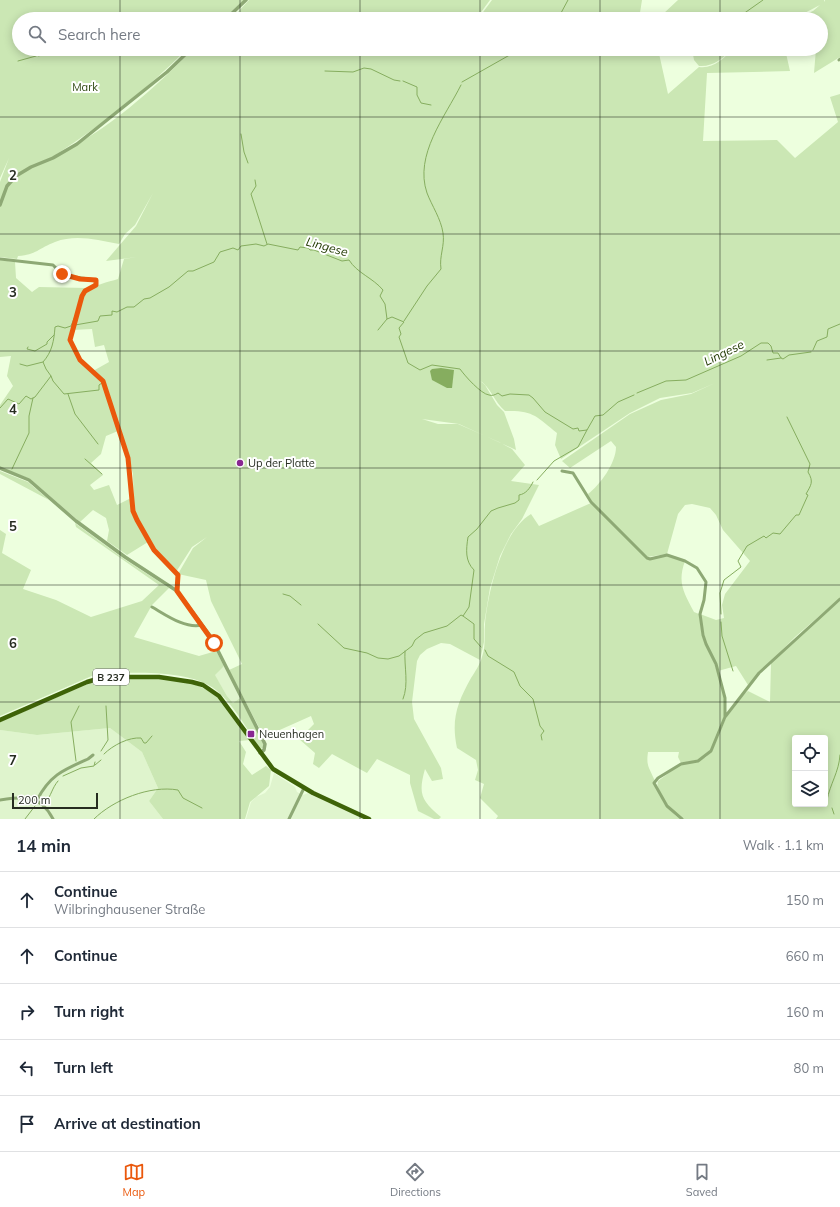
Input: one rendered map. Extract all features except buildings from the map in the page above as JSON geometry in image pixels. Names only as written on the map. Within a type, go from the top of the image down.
[{"type":"main road","name":"B 237","points":[[0,720],[96,679],[122,676],[171,678],[203,685],[219,696],[273,769],[304,788],[369,819]]},
{"type":"street","points":[[233,12],[246,0]]},
{"type":"street","points":[[0,205],[7,186],[16,176],[31,167],[53,158],[77,144],[167,72],[183,56]]},
{"type":"street","points":[[0,259],[53,264],[62,274],[67,276],[96,280],[96,285],[85,291],[82,296],[70,340],[80,360],[103,381],[128,458],[133,511],[154,550],[178,575],[177,591]]},
{"type":"street","points":[[0,468],[29,480],[76,522],[177,591],[211,637],[265,744],[264,750],[260,753]]},
{"type":"street","points":[[562,471],[573,472],[592,502],[647,558],[650,559],[667,555],[685,561],[697,568],[706,583],[704,600],[700,614],[703,635],[716,664],[725,698],[726,717]]},
{"type":"street","points":[[682,819],[667,806],[654,783],[658,778],[680,764],[698,761],[706,756],[711,751],[726,717],[759,673],[840,599]]},
{"type":"street","points":[[152,607],[186,624],[196,626],[202,625]]},
{"type":"street","points":[[37,800],[49,781],[55,776],[93,755]]},
{"type":"street","points":[[289,819],[304,788]]},
{"type":"street","points":[[0,800],[27,797],[37,800],[46,807],[53,819]]},
{"type":"shaded area","points":[[441,368],[454,370],[452,388],[447,388],[432,380],[430,371],[432,369]]},
{"type":"shaded area","points":[[224,666],[240,698],[233,703],[214,674]]},
{"type":"shaded area","points":[[110,728],[142,752],[158,788],[149,801],[163,819],[0,819],[0,730],[37,735]]},
{"type":"shaded area","points":[[274,773],[295,787],[297,792],[303,795],[308,793],[364,819],[246,819],[251,802],[256,797],[265,793],[270,787]]},
{"type":"green space","name":"Mark","points":[[0,0],[244,0],[231,12],[12,12],[12,56],[180,56],[157,78],[125,105],[57,154],[75,145],[111,122],[147,93],[186,56],[660,56],[668,94],[699,67],[714,65],[726,56],[787,56],[790,71],[707,73],[703,141],[777,140],[795,158],[838,122],[830,97],[840,94],[840,598],[795,637],[748,685],[736,666],[718,671],[706,644],[700,614],[716,620],[724,618],[722,605],[725,594],[750,561],[723,530],[716,515],[710,508],[692,504],[685,505],[678,514],[667,554],[647,557],[592,502],[588,494],[602,479],[610,467],[616,447],[611,441],[570,468],[562,461],[630,414],[661,400],[691,394],[715,383],[692,393],[660,398],[630,413],[561,459],[555,445],[557,433],[534,415],[522,412],[505,411],[485,385],[497,405],[504,412],[514,439],[516,450],[502,444],[512,449],[525,465],[511,481],[539,485],[522,519],[511,534],[500,556],[490,588],[484,624],[484,642],[480,660],[450,644],[441,643],[427,649],[420,655],[417,661],[412,702],[414,719],[441,768],[443,779],[432,781],[425,769],[422,791],[425,801],[441,817],[439,819],[434,819],[418,811],[410,783],[410,775],[377,759],[367,773],[332,754],[319,768],[313,764],[315,753],[299,739],[314,724],[311,716],[264,737],[229,670],[242,664],[211,601],[206,580],[178,574],[193,548],[207,537],[192,547],[176,572],[156,551],[134,511],[133,474],[126,447],[104,381],[93,371],[109,362],[104,345],[95,347],[92,329],[72,330],[84,294],[97,286],[118,279],[124,259],[137,257],[106,261],[136,226],[153,193],[135,225],[125,234],[119,244],[87,238],[71,238],[55,242],[33,253],[18,256],[17,259],[0,257],[0,182],[9,158],[0,178]],"holes":[[[422,419],[459,424],[485,436],[458,424],[438,424]]]},
{"type":"green space","points":[[249,0],[490,0],[481,12],[238,12]]},
{"type":"green space","points":[[492,0],[642,0],[640,12],[483,12]]},
{"type":"green space","points":[[678,0],[824,0],[824,2],[825,0],[840,0],[840,57],[814,73],[815,56],[828,56],[828,12],[811,12],[820,5],[806,12],[665,12]]},
{"type":"green space","points":[[693,56],[725,56],[709,65],[704,66],[699,66],[694,60]]},
{"type":"green space","points":[[0,260],[15,262],[16,278],[32,292],[39,287],[87,288],[82,293],[79,307],[70,331],[69,340],[79,360],[102,382],[118,431],[106,436],[101,454],[91,463],[103,475],[90,485],[94,490],[109,485],[117,505],[131,498],[132,511],[148,542],[127,555],[107,541],[109,530],[106,518],[93,510],[80,522],[30,479],[0,467],[0,405],[13,386],[7,376],[11,356],[0,357]]},
{"type":"green space","points":[[0,471],[28,482],[49,500],[0,474]]},
{"type":"green space","points":[[591,503],[647,558],[667,555],[685,561],[682,576],[683,588],[694,612],[699,614],[702,635],[715,665],[725,698],[725,717],[711,750],[698,760],[681,763],[678,757],[679,752],[648,752],[648,766],[663,801],[665,805],[680,819],[496,819],[498,816],[480,798],[484,784],[475,780],[478,770],[476,760],[457,748],[455,738],[455,720],[456,712],[462,696],[479,665],[483,653],[489,596],[498,563],[512,534],[521,522],[531,514],[539,526]]},
{"type":"green space","points":[[75,523],[124,559],[169,588],[152,605],[134,637],[199,656],[216,651],[224,666],[215,675],[227,696],[233,703],[240,698],[264,744],[263,748],[260,749],[245,725],[223,696],[205,683],[178,675],[104,673],[94,675],[0,716],[0,530],[6,534],[2,553],[31,570],[23,589],[56,600],[91,617],[142,601],[159,585],[76,527]]},
{"type":"green space","points":[[840,601],[840,819],[683,819],[665,802],[659,792],[658,781],[681,764],[698,761],[706,757],[712,751],[726,718],[743,695],[748,691],[770,702],[771,663],[796,638]]},
{"type":"green space","points":[[133,678],[180,681],[202,687],[221,700],[229,709],[250,740],[239,741],[246,752],[243,764],[252,775],[266,766],[271,770],[269,786],[250,802],[245,819],[163,819],[149,801],[158,788],[142,752],[110,728],[37,735],[0,730],[0,722],[90,683],[105,679]]},
{"type":"waterway","points":[[562,12],[568,0]]},
{"type":"waterway","points":[[746,12],[763,0]]},
{"type":"waterway","points":[[18,61],[36,56]]},
{"type":"waterway","points":[[462,82],[508,56]]},
{"type":"waterway","points":[[325,71],[353,72],[364,68],[371,69],[394,80],[400,81]]},
{"type":"waterway","points":[[403,81],[417,87],[417,95],[421,103],[431,105]]},
{"type":"waterway","points":[[404,321],[427,286],[441,269],[443,233],[427,193],[424,179],[425,165],[433,137],[461,85]]},
{"type":"waterway","points":[[241,134],[244,152],[248,163]]},
{"type":"waterway","points":[[255,180],[256,186],[251,194],[267,244]]},
{"type":"waterway","name":"Lingese","points":[[75,325],[98,321],[100,316],[112,315],[112,311],[117,312],[127,307],[134,307],[144,299],[150,298],[169,287],[188,271],[193,271],[214,262],[220,252],[233,248],[238,250],[241,246],[256,244],[264,246],[268,244],[298,250],[300,247],[308,248],[342,261],[349,260],[352,265],[375,282],[383,290],[380,296],[385,304],[387,319],[392,317],[404,322],[399,328],[401,334],[399,337],[408,363],[420,370],[432,365],[460,369],[473,384],[486,394],[495,395],[498,393],[502,396],[510,394],[529,395],[545,412],[573,429],[578,428],[579,431],[587,430],[595,416],[603,415],[618,402],[634,395]]},
{"type":"waterway","name":"Lingese","points":[[0,408],[8,399],[19,404],[26,396],[31,399],[35,397],[51,376],[43,362],[49,354],[52,346],[55,327],[58,326],[65,328],[71,326],[75,316]]},
{"type":"waterway","points":[[378,330],[387,319]]},
{"type":"waterway","name":"Lingese","points":[[813,350],[817,341],[827,337],[828,329],[840,324]]},
{"type":"waterway","points":[[28,347],[27,349],[35,351],[47,344],[47,342],[54,335]]},
{"type":"waterway","name":"Lingese","points":[[637,393],[666,381],[686,380],[741,356],[761,343],[768,343],[771,346],[773,353],[778,353],[783,359],[789,355],[811,352]]},
{"type":"waterway","points":[[767,360],[781,358]]},
{"type":"waterway","points":[[20,364],[27,366],[43,362]]},
{"type":"waterway","points":[[51,376],[53,381],[64,394],[99,390],[99,385],[102,383]]},
{"type":"waterway","points":[[68,394],[75,414],[98,444]]},
{"type":"waterway","points":[[12,469],[29,433],[29,416],[33,398]]},
{"type":"waterway","points":[[721,614],[720,593],[724,580],[741,567],[738,561],[747,546],[764,536],[766,538],[773,533],[780,534],[796,515],[799,515],[808,495],[806,494],[811,481],[808,472],[810,464],[787,417]]},
{"type":"waterway","points":[[537,480],[554,461],[578,447],[587,430]]},
{"type":"waterway","points":[[85,459],[102,474]]},
{"type":"waterway","points":[[318,624],[344,648],[367,653],[378,658],[388,659],[399,656],[412,646],[415,640],[424,633],[447,626],[461,615],[463,616],[469,607],[474,570],[469,563],[467,555],[468,537],[477,529],[491,511],[515,503],[519,500],[519,495],[528,490],[533,482]]},
{"type":"waterway","points":[[283,594],[290,596],[301,605]]},
{"type":"waterway","points":[[463,616],[474,624],[474,639],[481,647]]},
{"type":"waterway","points":[[721,622],[722,636],[733,671]]},
{"type":"waterway","points":[[485,650],[488,656],[514,672],[520,686],[533,699],[540,726],[544,731],[541,735],[542,740]]},
{"type":"waterway","points":[[403,699],[406,687],[405,651]]},
{"type":"waterway","points":[[76,761],[71,722],[79,706]]},
{"type":"waterway","points":[[101,751],[108,740],[106,706]]},
{"type":"waterway","points":[[104,754],[126,740],[141,738],[144,743],[146,743],[152,736]]},
{"type":"waterway","points":[[828,796],[838,767],[840,755]]},
{"type":"waterway","points":[[95,765],[101,760]]},
{"type":"waterway","points":[[63,776],[81,768],[94,766],[95,762]]},
{"type":"waterway","points":[[46,802],[58,781]]},
{"type":"waterway","points":[[94,819],[102,812],[122,800],[144,792],[156,790],[178,790],[183,798],[202,808]]},
{"type":"waterway","points":[[25,819],[35,806]]},
{"type":"waterway","points":[[832,808],[834,814]]},
{"type":"place","name":"Up der Platte","points":[[240,463]]},
{"type":"place","name":"Neuenhagen","points":[[251,734]]},
{"type":"route","points":[[62,274],[80,279],[95,278],[97,282],[96,285],[85,291],[82,296],[80,307],[70,334],[70,340],[80,360],[103,381],[128,458],[131,473],[133,511],[142,531],[154,550],[178,575],[177,591],[185,599],[196,619],[214,643]]}]
